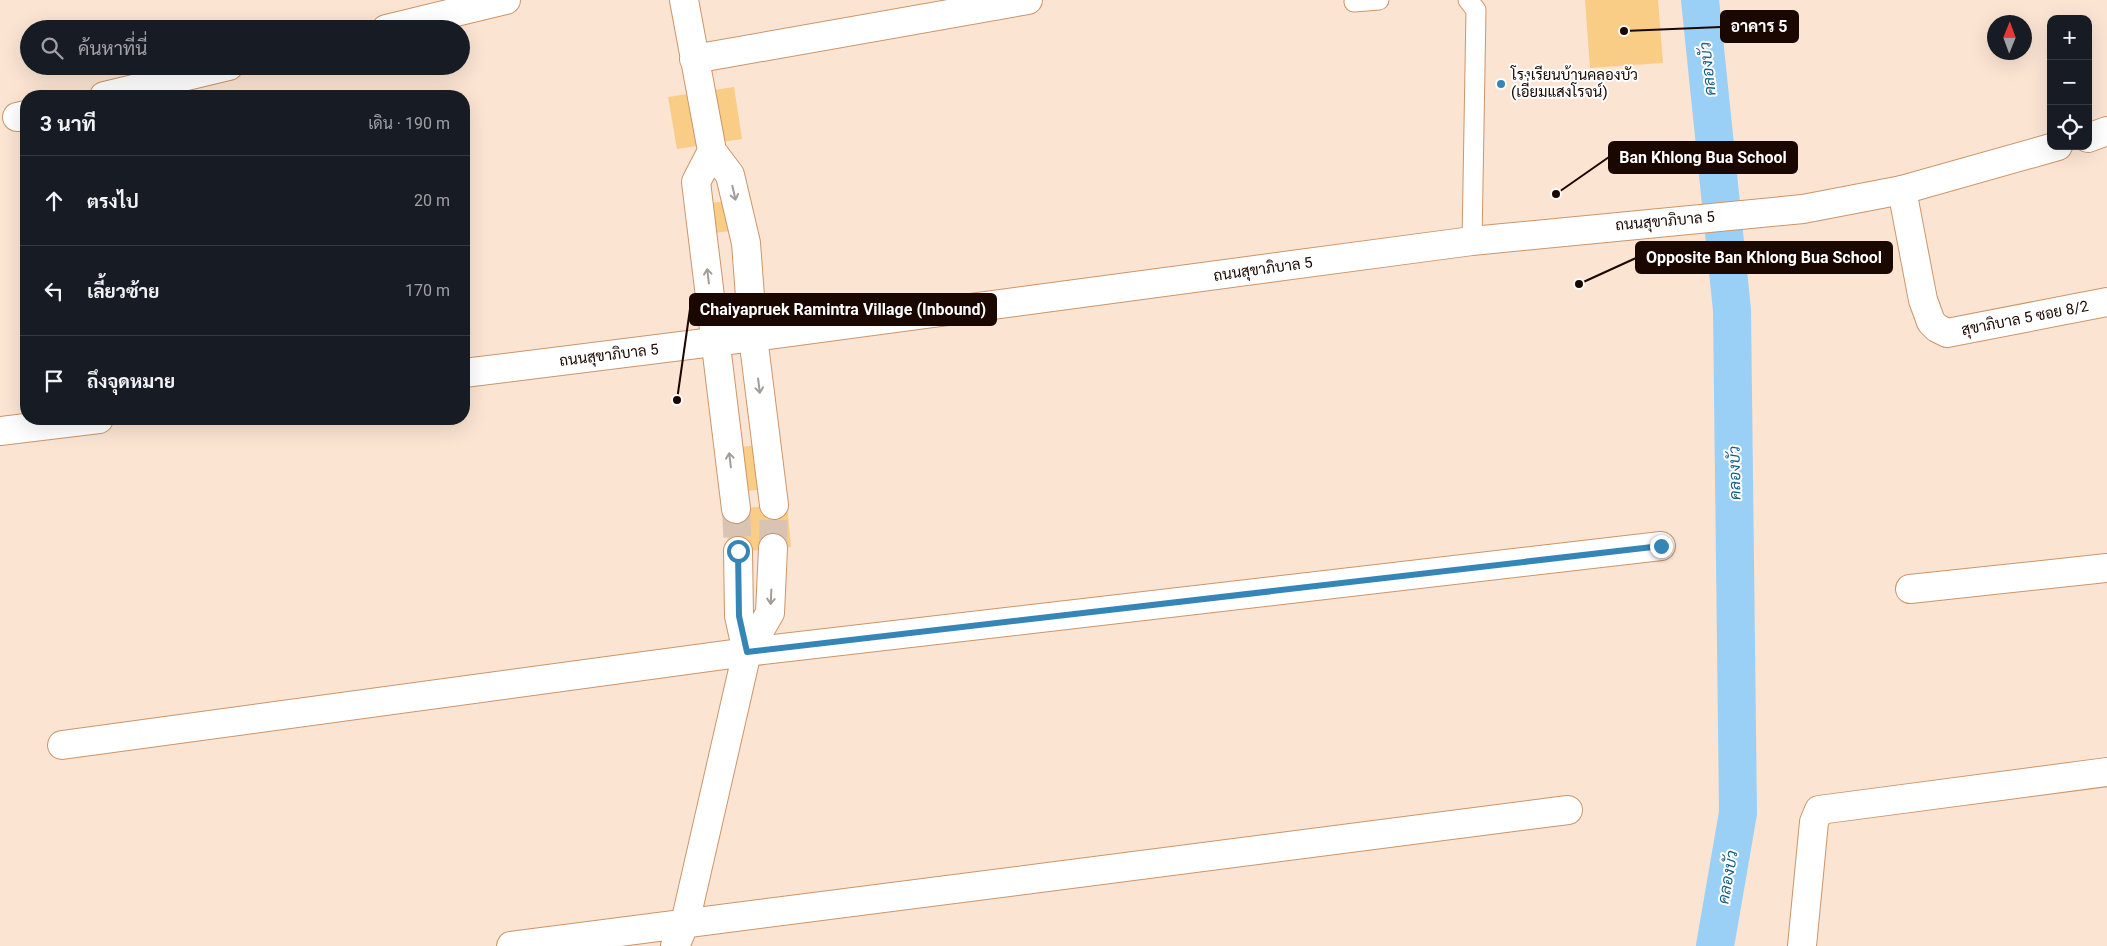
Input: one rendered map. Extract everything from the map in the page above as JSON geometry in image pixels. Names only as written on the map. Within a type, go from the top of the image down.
[{"type":"street","points":[[423,20],[506,0]]},
{"type":"street","points":[[684,0],[712,151],[730,175],[744,233],[753,337],[774,505]]},
{"type":"street","points":[[694,59],[1028,0]]},
{"type":"street","points":[[129,90],[192,75]]},
{"type":"street","points":[[2092,137],[2107,132]]},
{"type":"street","name":"ถนนสุขาภิบาล 5","points":[[470,372],[716,342],[1472,241],[1626,224],[1803,209],[1902,190],[2047,149]]},
{"type":"street","points":[[712,151],[696,182],[736,509]]},
{"type":"street","name":"สุขาภิบาล 5 ซอย 8/2","points":[[1902,190],[1923,300],[1931,322],[1937,328],[1948,333],[2107,302]]},
{"type":"street","points":[[0,431],[50,425]]},
{"type":"street","points":[[62,745],[747,652],[1661,546]]},
{"type":"street","points":[[680,935],[747,652],[770,613],[773,548]]},
{"type":"street","points":[[738,551],[739,616],[747,652]]},
{"type":"street","points":[[1910,590],[2107,568]]},
{"type":"street","points":[[1802,946],[1814,822],[1819,810],[2107,772]]},
{"type":"street","points":[[511,946],[680,935],[1568,810]]},
{"type":"lane","points":[[1354,2],[1379,0]]},
{"type":"lane","points":[[1468,0],[1476,10],[1472,241]]},
{"type":"building","points":[[1585,0],[1658,0],[1663,63],[1590,68]]},
{"type":"building","points":[[734,87],[742,139],[677,149],[668,97]]},
{"type":"building","points":[[727,201],[731,231],[714,233],[710,203]]},
{"type":"building","points":[[759,445],[765,489],[747,491],[741,447]]},
{"type":"building","points":[[787,504],[791,547],[729,553],[725,510]]},
{"type":"waterway","name":"คลองบัว","points":[[1700,0],[1732,310],[1738,813],[1715,946]]},
{"type":"tunnel","points":[[773,548],[774,505]]},
{"type":"tunnel","points":[[736,509],[738,551]]},
{"type":"place","name":"อาคาร 5","points":[[1624,31]]},
{"type":"place","name":"โรงเรียนบ้านคลองบัว (เอี่ยมแสงโรจน์)","points":[[1501,84]]},
{"type":"place","name":"Ban Khlong Bua School","points":[[1556,194]]},
{"type":"place","name":"Opposite Ban Khlong Bua School","points":[[1579,284]]},
{"type":"place","name":"Chaiyapruek Ramintra Village (Inbound)","points":[[677,400]]},
{"type":"route","points":[[738,551],[739,616],[747,652],[1661,546]]}]
